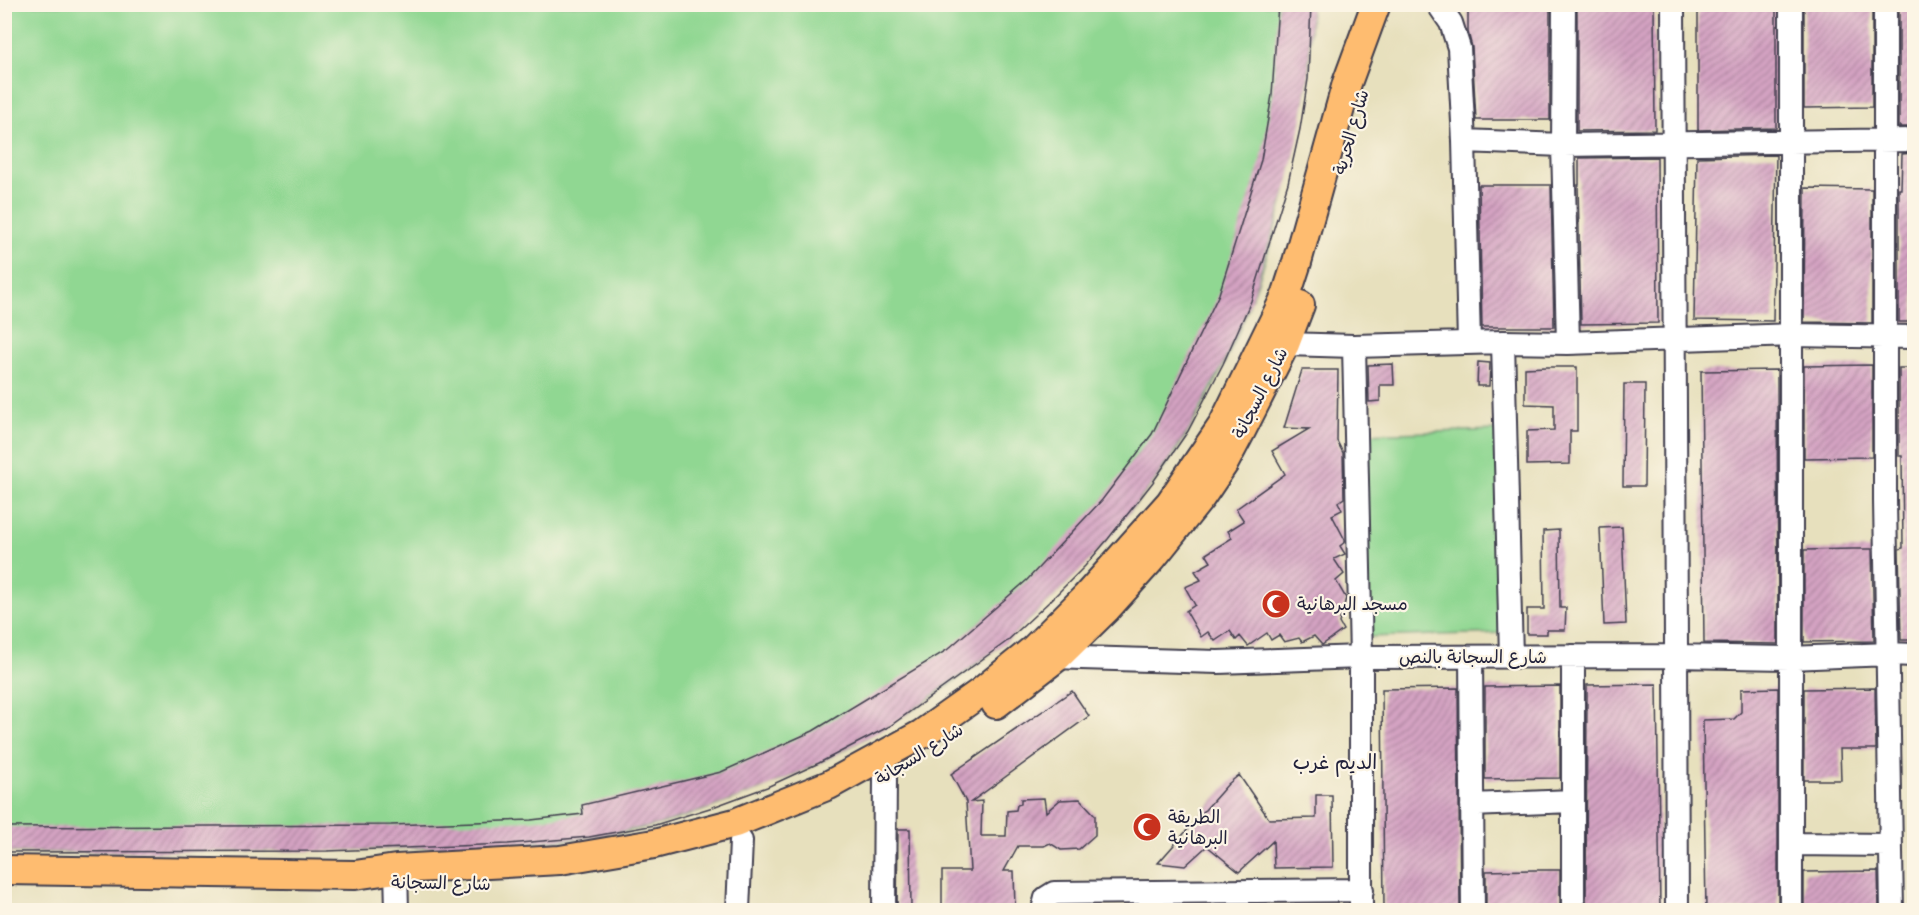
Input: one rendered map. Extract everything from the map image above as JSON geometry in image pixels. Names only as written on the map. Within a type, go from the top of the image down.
[{"type":"main road","name":"شارع الحرية","points":[[1306,263],[1347,83],[1376,4]]},
{"type":"main road","name":"شارع الحرية","points":[[1306,263],[1345,149],[1370,65],[1397,4]]},
{"type":"main road","name":"شارع السجانة","points":[[397,888],[654,844],[735,823],[829,785],[922,734],[981,692],[1045,654],[1107,608],[1146,565],[1201,497],[1224,463],[1285,344],[1306,263]]},
{"type":"main road","name":"شارع السجانة","points":[[4,870],[355,875],[397,888],[563,879],[658,863],[741,841],[837,802],[885,777],[992,707],[1045,654],[1086,597],[1137,542],[1197,465],[1223,425],[1286,296],[1306,263]]},
{"type":"street","points":[[1438,4],[1451,23],[1459,48],[1464,141],[1469,343]]},
{"type":"street","points":[[1564,4],[1563,145],[1568,343]]},
{"type":"street","points":[[1673,4],[1674,656],[1677,910]]},
{"type":"street","points":[[1791,4],[1791,910]]},
{"type":"street","points":[[1885,4],[1885,501],[1892,910]]},
{"type":"street","points":[[1464,141],[1563,145],[1914,140]]},
{"type":"street","points":[[1285,344],[1354,346],[1503,342],[1568,343],[1791,335],[1914,337]]},
{"type":"street","points":[[1503,342],[1511,657]]},
{"type":"street","points":[[1043,910],[1046,898],[1054,893],[1203,900],[1361,900],[1361,657],[1354,346]]},
{"type":"street","name":"شارع السجانة بالنص","points":[[1045,654],[1218,662],[1361,657],[1790,658],[1914,655]]},
{"type":"street","points":[[1573,656],[1573,910]]},
{"type":"street","points":[[1471,657],[1473,910]]},
{"type":"street","points":[[884,910],[885,777]]},
{"type":"street","points":[[1472,805],[1572,801]]},
{"type":"street","points":[[738,910],[741,841]]},
{"type":"street","points":[[1791,844],[1891,844]]},
{"type":"green space","points":[[5,5],[1311,5],[1307,84],[1279,213],[1241,325],[1208,396],[1189,430],[1167,464],[1126,516],[1086,563],[1044,606],[952,683],[903,716],[797,773],[740,797],[667,822],[596,837],[506,845],[385,849],[5,852]]},
{"type":"green space","points":[[1502,430],[1507,633],[1367,637],[1361,434]]},
{"type":"building","points":[[1278,4],[1311,4],[1308,79],[1300,129],[1288,183],[1251,301],[1223,364],[1188,431],[1153,482],[1108,539],[1050,601],[1006,642],[890,726],[767,787],[713,807],[655,825],[589,837],[508,844],[327,851],[4,852],[4,827],[391,825],[531,820],[583,814],[582,805],[721,772],[813,731],[947,650],[1027,580],[1102,500],[1152,434],[1219,294],[1261,160],[1272,95]]},
{"type":"building","points":[[1468,4],[1550,4],[1550,120],[1476,120],[1472,47],[1468,32]]},
{"type":"building","points":[[1577,4],[1654,4],[1655,130],[1577,131]]},
{"type":"building","points":[[1698,4],[1776,4],[1776,128],[1698,130]]},
{"type":"building","points":[[1804,4],[1872,4],[1872,107],[1804,108]]},
{"type":"building","points":[[1899,4],[1914,4],[1914,127],[1899,127]]},
{"type":"building","points":[[1914,153],[1914,322],[1899,322],[1899,189],[1901,189],[1902,154]]},
{"type":"building","points":[[1776,155],[1773,321],[1694,320],[1697,157]]},
{"type":"building","points":[[1657,157],[1658,323],[1581,324],[1579,158]]},
{"type":"building","points":[[1479,185],[1551,185],[1554,327],[1482,327]]},
{"type":"building","points":[[1805,188],[1872,189],[1872,323],[1804,322]]},
{"type":"building","points":[[1478,362],[1490,363],[1489,386],[1477,386]]},
{"type":"building","points":[[1393,364],[1394,385],[1380,385],[1380,401],[1369,402],[1368,365]]},
{"type":"building","points":[[1872,365],[1872,457],[1804,458],[1804,366]]},
{"type":"building","points":[[1577,367],[1577,431],[1570,431],[1570,464],[1527,465],[1527,431],[1554,430],[1554,405],[1525,404],[1525,368]]},
{"type":"building","points":[[1899,368],[1914,368],[1914,640],[1901,640],[1899,549],[1903,548],[1902,456],[1899,456]]},
{"type":"building","name":"مسجد البرهانية","points":[[1302,370],[1338,370],[1337,441],[1343,453],[1344,498],[1338,502],[1342,510],[1332,515],[1345,540],[1340,546],[1345,554],[1334,559],[1344,574],[1336,581],[1346,598],[1339,623],[1343,630],[1322,645],[1314,636],[1302,642],[1299,638],[1284,642],[1279,635],[1271,640],[1267,633],[1248,646],[1240,636],[1236,640],[1230,631],[1215,641],[1208,632],[1201,637],[1186,611],[1195,605],[1185,587],[1201,580],[1195,571],[1211,562],[1206,554],[1232,538],[1228,531],[1244,521],[1236,509],[1285,474],[1272,451],[1309,429],[1284,428]]},
{"type":"building","points":[[1777,370],[1778,644],[1704,643],[1701,371]]},
{"type":"building","points":[[1624,384],[1645,384],[1644,486],[1623,486]]},
{"type":"building","points":[[1622,527],[1626,624],[1604,625],[1600,528]]},
{"type":"building","points":[[1559,530],[1560,608],[1566,608],[1565,630],[1547,630],[1547,634],[1527,634],[1527,609],[1544,609],[1543,531]]},
{"type":"building","points":[[1872,549],[1874,641],[1804,642],[1804,550]]},
{"type":"building","points":[[1657,684],[1660,910],[1586,910],[1587,685]]},
{"type":"building","points":[[1560,686],[1560,778],[1485,779],[1485,687]]},
{"type":"building","points":[[1458,688],[1460,910],[1384,910],[1382,689]]},
{"type":"building","points":[[1778,688],[1778,910],[1706,910],[1703,720],[1734,719],[1741,712],[1741,689]]},
{"type":"building","points":[[1875,688],[1876,749],[1840,749],[1841,780],[1804,780],[1804,689]]},
{"type":"building","points":[[1072,691],[1089,716],[971,802],[982,801],[981,836],[1006,836],[1007,811],[1016,810],[1017,805],[1021,804],[1021,799],[1044,798],[1046,812],[1060,800],[1080,799],[1095,815],[1095,835],[1079,849],[1061,850],[1050,843],[1044,846],[1018,846],[1004,871],[1014,871],[1015,910],[942,910],[942,871],[970,871],[966,802],[951,774]]},
{"type":"building","points":[[1239,775],[1269,819],[1316,818],[1316,795],[1332,795],[1333,867],[1274,868],[1273,841],[1239,872],[1207,846],[1185,866],[1158,863],[1228,784]]},
{"type":"building","points":[[898,829],[910,829],[911,910],[897,910]]},
{"type":"building","points":[[1560,870],[1560,910],[1486,910],[1486,871]]},
{"type":"building","points":[[1878,871],[1879,910],[1804,910],[1804,872]]},
{"type":"place","name":"مسجد البرهانية","points":[[1276,604]]},
{"type":"place","name":"الطريقة البرهانية","points":[[1147,827]]},
{"type":"district","name":"الديم غرب","points":[[1335,762]]}]
